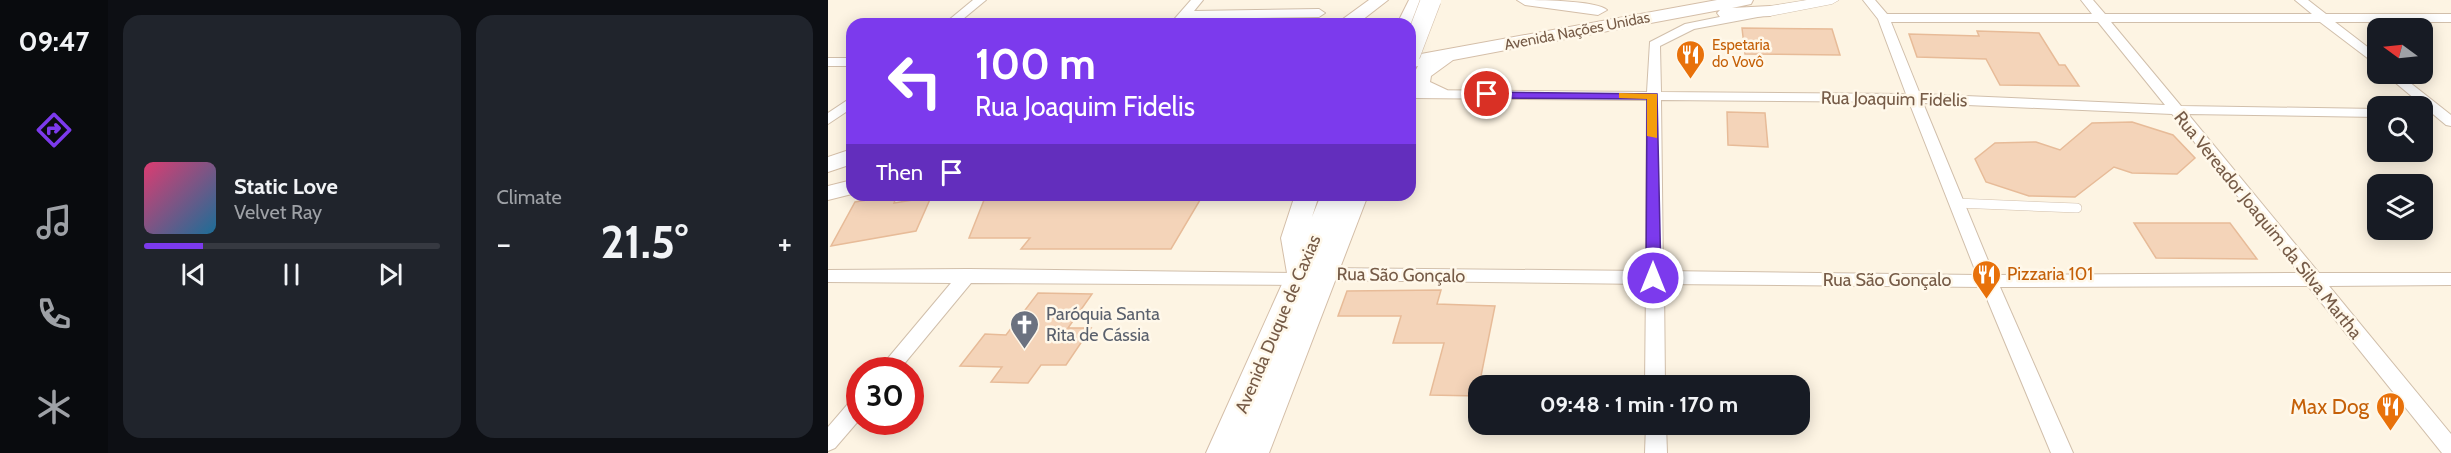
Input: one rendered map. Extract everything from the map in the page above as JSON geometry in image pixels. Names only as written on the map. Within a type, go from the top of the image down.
[{"type":"main road","points":[[1354,18],[1380,0]]},
{"type":"main road","points":[[1409,18],[1417,0]]},
{"type":"main road","points":[[1416,39],[1431,0]]},
{"type":"main road","points":[[1525,0],[1598,10]]},
{"type":"main road","name":"Avenida Nações Unidas","points":[[1416,45],[1598,10],[1654,8],[1744,0]]},
{"type":"main road","points":[[1654,8],[1770,11]]},
{"type":"main road","name":"Avenida Nações Unidas","points":[[1416,61],[1457,54],[1654,8]]},
{"type":"main road","points":[[1440,94],[1422,86],[1420,81],[1422,73],[1431,63],[1457,54]]},
{"type":"main road","points":[[828,163],[846,158]]},
{"type":"main road","points":[[828,193],[846,189]]},
{"type":"main road","name":"Avenida Duque de Caxias","points":[[1222,453],[1306,275],[1335,201]]},
{"type":"main road","name":"Avenida Duque de Caxias","points":[[1253,453],[1306,275]]},
{"type":"street","points":[[958,18],[980,0]]},
{"type":"street","points":[[1182,18],[1197,0]]},
{"type":"street","name":"Avenida Nações Unidas","points":[[1653,96],[1653,45],[1663,36],[1679,30],[1832,0]]},
{"type":"street","points":[[1869,0],[1884,18],[1955,203],[2062,453]]},
{"type":"street","name":"Rua Vereador Joaquim da Silva Martha","points":[[2087,0],[2451,449]]},
{"type":"street","points":[[2301,0],[2367,54]]},
{"type":"street","points":[[1226,18],[1319,14]]},
{"type":"street","points":[[1884,18],[2451,18]]},
{"type":"street","points":[[828,63],[846,62]]},
{"type":"street","points":[[2404,84],[2448,117]]},
{"type":"street","name":"Rua Joaquim Fidelis","points":[[1416,94],[1913,98],[2174,110],[2367,113]]},
{"type":"street","points":[[1653,96],[1655,375]]},
{"type":"street","points":[[828,120],[846,106]]},
{"type":"street","points":[[2433,115],[2448,117]]},
{"type":"street","points":[[899,357],[968,275]]},
{"type":"street","name":"Rua São Gonçalo","points":[[828,276],[1306,275],[1990,281],[2451,279]]},
{"type":"street","points":[[828,442],[846,421]]},
{"type":"street","points":[[1656,435],[1656,453]]},
{"type":"lane","points":[[1955,203],[2077,208]]},
{"type":"building","points":[[1742,28],[1832,29],[1840,55],[1745,54]]},
{"type":"building","points":[[1977,31],[2039,33],[2059,65],[2065,65],[2079,86],[2000,85],[1986,59],[1917,57],[1909,34],[1979,36]]},
{"type":"building","points":[[1727,112],[1765,113],[1768,147],[1728,145]]},
{"type":"building","points":[[2132,122],[2173,135],[2195,158],[2177,174],[2132,173],[2114,167],[2075,197],[2029,196],[1986,182],[1975,159],[1995,143],[2036,142],[2060,150],[2092,123]]},
{"type":"building","points":[[929,201],[916,231],[831,246],[855,202]]},
{"type":"building","points":[[984,201],[1199,201],[1171,249],[1021,249],[1030,238],[969,238]]},
{"type":"building","points":[[2134,223],[2230,223],[2257,259],[2156,258]]},
{"type":"building","points":[[1441,290],[1437,304],[1495,306],[1481,375],[1468,375],[1468,396],[1430,395],[1444,343],[1393,343],[1401,316],[1338,316],[1347,291]]},
{"type":"building","name":"Paróquia Santa Rita de Cássia","points":[[1038,293],[1092,294],[1068,328],[1091,328],[1066,365],[1041,365],[1028,383],[991,382],[1002,367],[960,366],[985,334],[1006,335]]},
{"type":"slow traffic","points":[[1623,96],[1653,96],[1653,136]]},
{"type":"place","name":"Espetaria do Vovô","points":[[1691,80]]},
{"type":"place","name":"Pizzaria 101","points":[[1986,300]]},
{"type":"place","name":"Paróquia Santa Rita de Cássia","points":[[1025,350]]},
{"type":"place","name":"Max Dog","points":[[2390,432]]},
{"type":"route","points":[[1487,94],[1653,96],[1653,278]]}]
